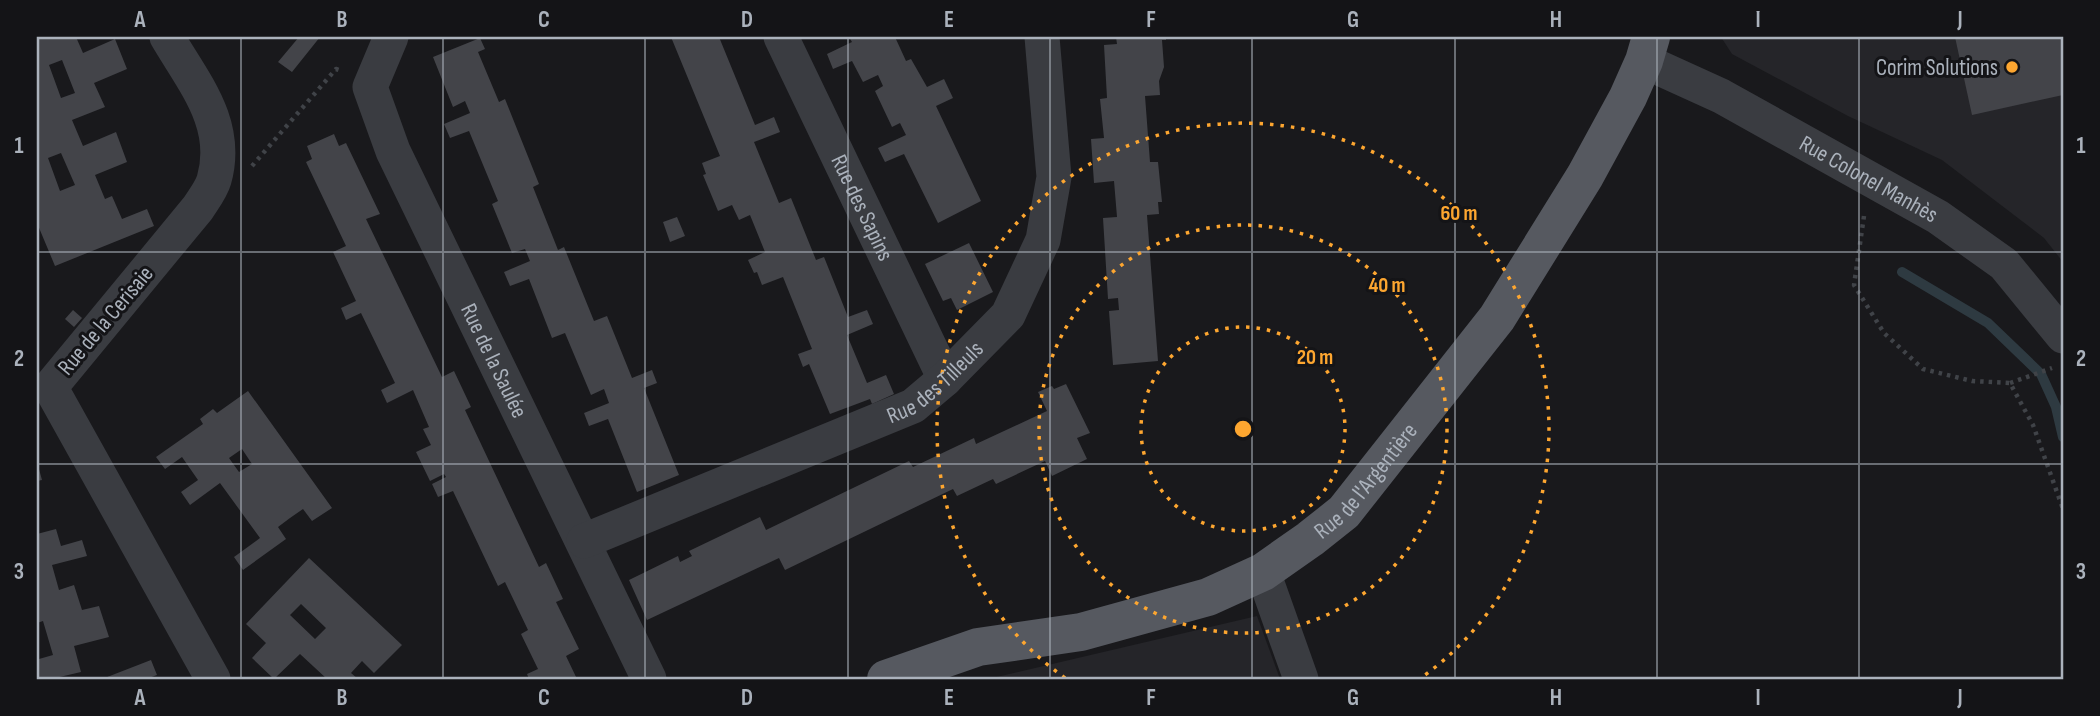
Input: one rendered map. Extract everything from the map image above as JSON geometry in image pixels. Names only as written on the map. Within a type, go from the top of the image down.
[{"type":"main road","name":"Rue de l'Argentière","points":[[886,679],[978,647],[1081,632],[1208,597],[1263,572],[1344,512],[1497,318],[1586,176],[1628,97],[1647,49]]},
{"type":"street","name":"Rue de la Cerisaie","points":[[167,37],[213,116],[219,144],[214,182],[191,217],[52,385],[53,392],[213,679]]},
{"type":"street","points":[[370,87],[391,37]]},
{"type":"street","name":"Rue des Sapins","points":[[781,37],[945,379]]},
{"type":"street","name":"Rue des Tilleuls","points":[[584,541],[912,405],[945,379],[1008,315],[1043,240],[1054,177],[1042,37]]},
{"type":"street","name":"Rue Colonel Manhès","points":[[1647,49],[1673,72],[1938,217],[2004,264],[2063,336]]},
{"type":"street","name":"Rue de la Saulée","points":[[370,87],[393,151],[649,679]]},
{"type":"street","points":[[1263,572],[1301,679]]},
{"type":"path","points":[[214,182],[236,184],[336,69],[370,87]]},
{"type":"path","points":[[1871,178],[1858,201],[1865,218],[1854,285],[1884,333],[1923,369],[1972,381],[2010,383],[2063,364]]},
{"type":"path","points":[[2010,383],[2034,425],[2063,509]]},
{"type":"shaded area","points":[[1721,37],[2063,37],[2063,262],[2044,238],[1942,160],[1848,116],[1732,54]]},
{"type":"shaded area","points":[[1257,616],[1280,679],[988,679]]},
{"type":"building","points":[[37,37],[76,37],[83,53],[115,39],[127,69],[94,83],[105,107],[72,120],[83,146],[116,132],[127,162],[95,175],[105,199],[112,196],[122,219],[147,209],[154,226],[55,266],[37,223]],"holes":[[[62,60],[75,93],[61,98],[49,65]],[[61,153],[75,185],[60,191],[48,158]]]},
{"type":"building","points":[[299,37],[320,37],[292,72],[278,62]]},
{"type":"building","points":[[671,37],[719,37],[755,125],[774,117],[780,132],[754,142],[779,203],[791,198],[816,260],[824,257],[848,317],[867,310],[873,324],[847,335],[867,383],[886,375],[894,394],[872,404],[870,399],[830,414],[809,364],[803,367],[798,354],[812,349],[783,277],[762,285],[748,260],[765,252],[750,215],[739,220],[732,205],[718,211],[703,175],[706,174],[702,163],[720,156]]},
{"type":"building","points":[[849,37],[895,37],[906,61],[911,59],[927,87],[944,79],[953,98],[936,106],[981,201],[938,223],[904,154],[885,162],[878,148],[906,135],[900,123],[892,127],[875,91],[883,86],[878,75],[863,82],[852,61],[833,69],[827,54],[852,42]]},
{"type":"building","points":[[1116,37],[1166,37],[1166,40],[1162,40],[1164,67],[1159,81],[1160,95],[1145,96],[1150,162],[1158,162],[1162,202],[1158,202],[1159,214],[1147,215],[1158,361],[1113,365],[1109,311],[1119,310],[1118,298],[1108,299],[1103,218],[1117,217],[1114,181],[1094,183],[1091,139],[1104,138],[1100,99],[1107,98],[1104,45],[1117,44]]},
{"type":"building","name":"Corim Solutions","points":[[1955,37],[2063,37],[2063,95],[1972,115]]},
{"type":"building","points":[[480,38],[485,49],[478,52],[499,102],[505,99],[539,184],[533,187],[558,250],[564,247],[594,321],[607,316],[632,378],[652,370],[657,383],[644,388],[679,475],[637,492],[608,419],[589,426],[584,413],[609,403],[604,389],[591,395],[565,333],[552,338],[529,279],[510,286],[504,272],[530,261],[525,249],[512,253],[492,204],[498,201],[469,131],[450,138],[444,124],[470,113],[465,101],[453,107],[433,57]]},
{"type":"building","points":[[334,134],[339,146],[346,143],[380,214],[366,219],[442,377],[454,371],[471,407],[465,410],[539,567],[546,563],[563,599],[556,602],[579,649],[566,656],[577,679],[529,679],[527,674],[538,669],[521,634],[528,630],[505,582],[498,586],[453,491],[438,497],[432,484],[446,477],[444,474],[430,481],[416,452],[431,445],[423,429],[429,427],[413,390],[387,403],[381,390],[395,383],[361,313],[346,320],[341,308],[356,301],[333,252],[346,246],[306,162],[312,159],[307,146]]},
{"type":"building","points":[[677,217],[685,236],[670,242],[663,222]]},
{"type":"building","points":[[969,243],[993,292],[957,310],[951,298],[943,301],[925,264]]},
{"type":"building","points":[[73,310],[82,318],[74,327],[65,319]]},
{"type":"building","points":[[1066,384],[1090,433],[1077,438],[1087,459],[1052,476],[1045,461],[996,484],[993,479],[957,496],[953,489],[785,570],[779,558],[647,620],[629,580],[678,556],[680,562],[692,556],[689,551],[760,517],[766,530],[909,461],[913,467],[974,438],[976,444],[1047,411],[1038,392]]},
{"type":"building","points":[[248,391],[332,508],[312,521],[303,509],[290,518],[278,527],[286,539],[243,570],[234,557],[260,538],[220,483],[190,505],[181,492],[198,480],[182,457],[165,469],[156,457],[203,424],[200,419],[213,409],[217,413]],"holes":[[[242,449],[252,464],[239,472],[229,458]]]},
{"type":"building","points":[[37,462],[42,480],[37,481]]},
{"type":"building","points":[[56,529],[61,546],[82,540],[87,556],[52,565],[59,590],[74,585],[82,610],[99,606],[109,637],[74,646],[81,672],[51,679],[37,679],[37,653],[39,659],[53,655],[43,621],[37,623],[37,534]]},
{"type":"building","points":[[309,558],[402,645],[374,673],[362,661],[351,673],[358,679],[327,679],[300,654],[274,679],[252,658],[266,643],[246,624]],"holes":[[[301,604],[326,628],[315,639],[290,615]]]},
{"type":"building","points":[[151,660],[157,675],[146,679],[102,679]]},
{"type":"waterway","points":[[1902,272],[1988,323],[2041,374],[2056,407],[2063,437]]},
{"type":"place","name":"Corim Solutions","points":[[2012,67]]}]
